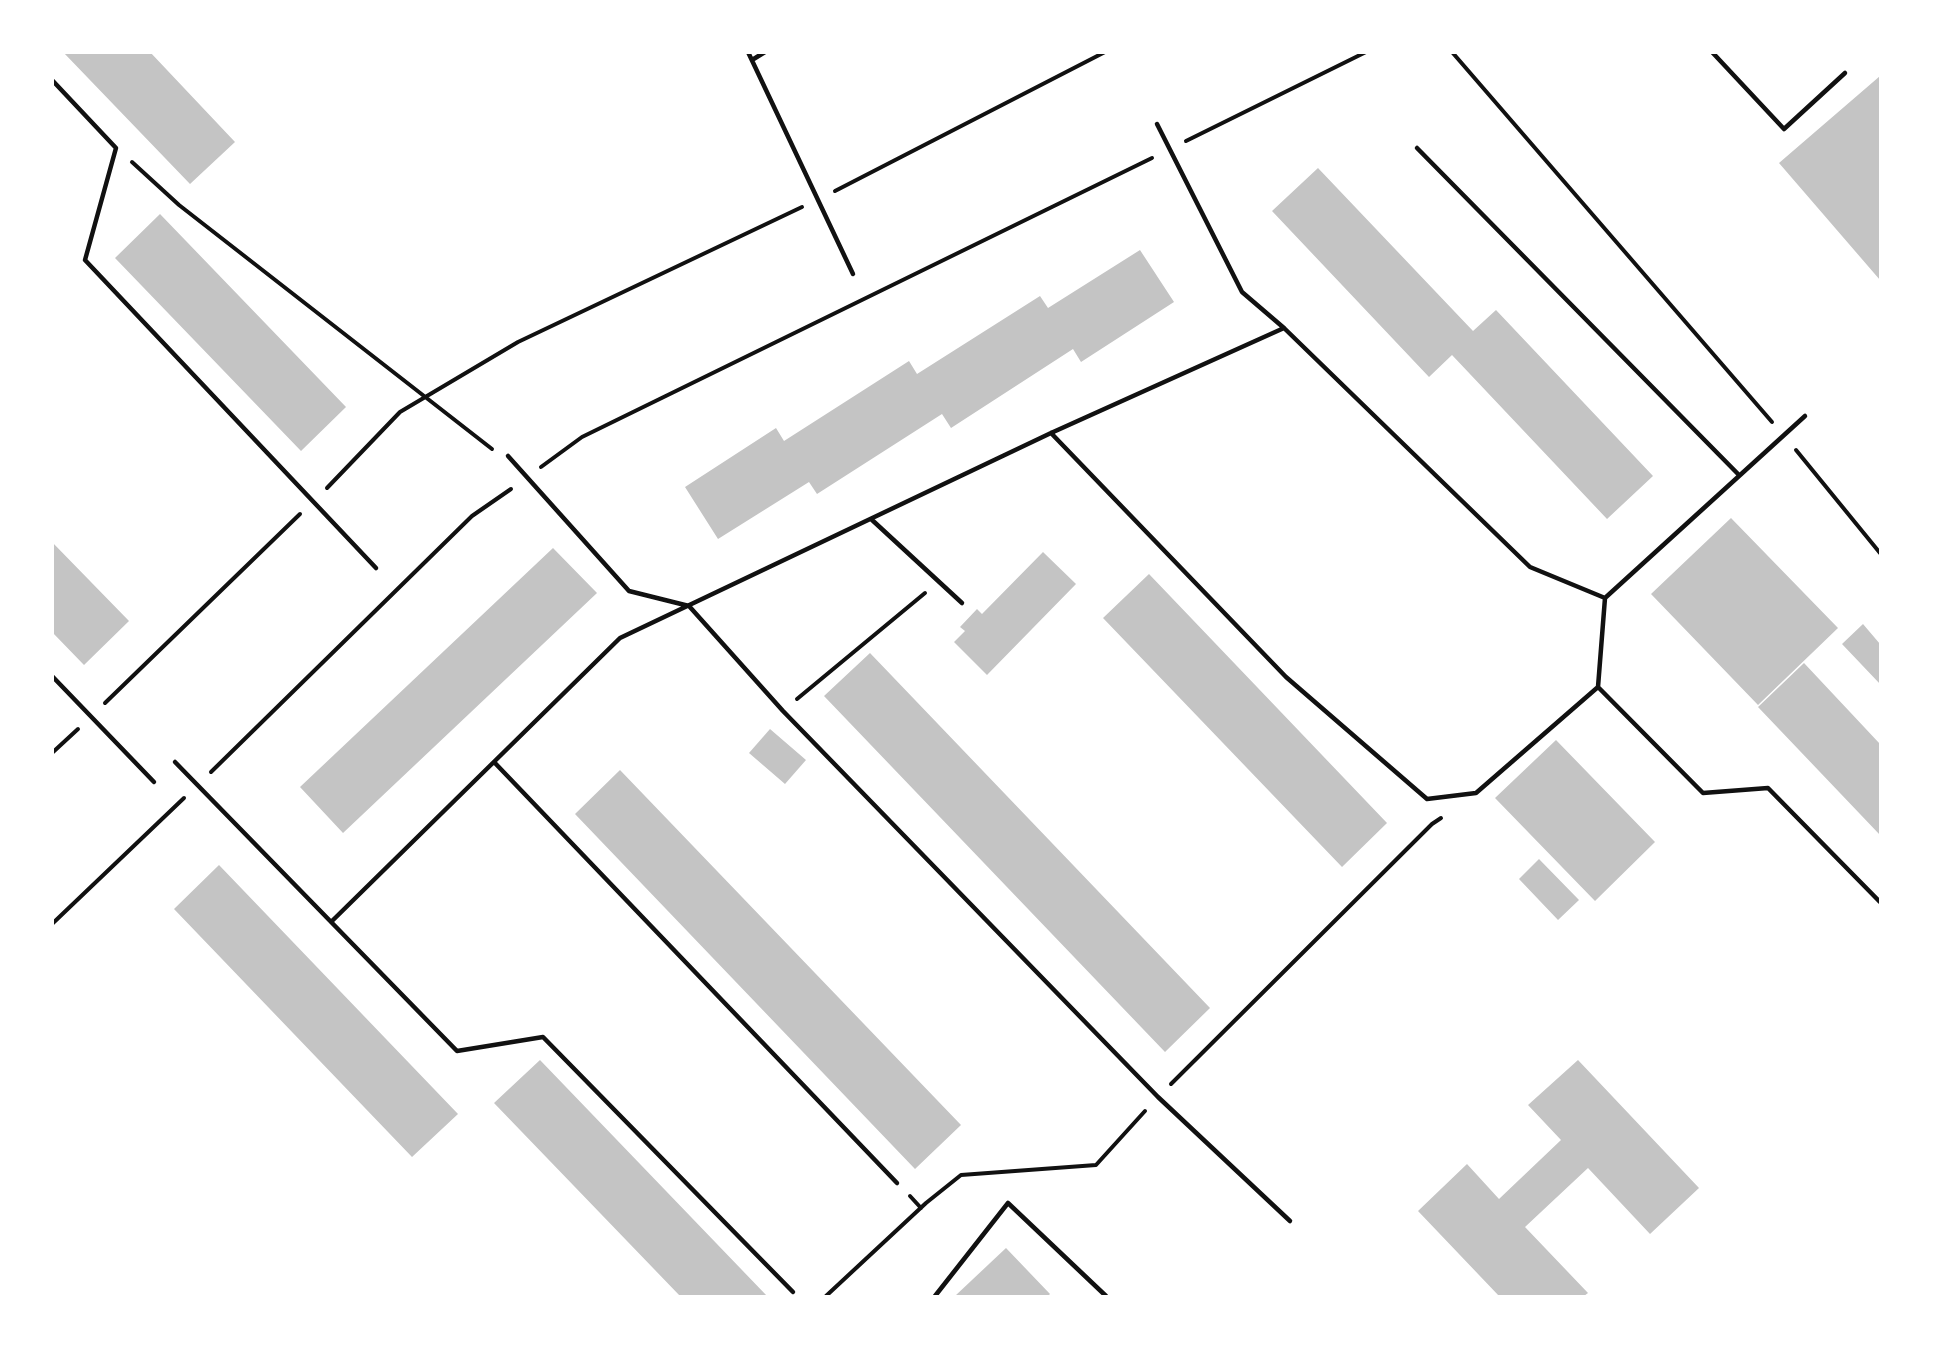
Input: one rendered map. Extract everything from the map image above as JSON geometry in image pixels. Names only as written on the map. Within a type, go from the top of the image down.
[{"type":"lane","points":[[748,52],[853,274]]},
{"type":"lane","points":[[752,60],[765,52]]},
{"type":"lane","points":[[1712,52],[1784,129],[1845,73]]},
{"type":"lane","points":[[52,80],[116,148],[85,260],[376,568]]},
{"type":"lane","points":[[1157,124],[1242,292],[1284,328],[1530,567],[1605,598]]},
{"type":"lane","points":[[1418,148],[1739,475]]},
{"type":"lane","points":[[331,922],[620,638],[1051,433],[1284,328]]},
{"type":"lane","points":[[1051,433],[1286,677],[1427,799],[1476,793],[1598,687],[1605,598],[1805,416]]},
{"type":"lane","points":[[508,456],[629,591],[689,606],[783,711],[1158,1097],[1290,1221]]},
{"type":"lane","points":[[871,519],[962,603]]},
{"type":"lane","points":[[52,676],[154,782]]},
{"type":"lane","points":[[1598,687],[1703,793],[1768,788],[1881,902]]},
{"type":"lane","points":[[175,762],[457,1051],[543,1037],[793,1292]]},
{"type":"lane","points":[[494,762],[897,1183]]},
{"type":"lane","points":[[935,1296],[1008,1203],[1106,1296]]},
{"type":"path","points":[[52,753],[313,501],[400,412],[518,342],[818,200],[1105,52]]},
{"type":"path","points":[[52,924],[472,516],[582,437],[1366,52]]},
{"type":"path","points":[[1452,52],[1784,435],[1881,552]]},
{"type":"path","points":[[116,148],[179,205],[495,452]]},
{"type":"path","points":[[783,711],[939,582]]},
{"type":"path","points":[[826,1296],[926,1203],[961,1175],[1096,1165],[1158,1097],[1412,845]]},
{"type":"building","points":[[63,52],[150,52],[235,142],[190,184]]},
{"type":"building","points":[[1880,76],[1880,280],[1779,163]]},
{"type":"building","points":[[1318,168],[1473,331],[1496,310],[1653,476],[1607,519],[1452,355],[1429,377],[1272,211]]},
{"type":"building","points":[[160,214],[346,407],[301,451],[115,258]]},
{"type":"building","points":[[1140,250],[1174,302],[1081,362],[1073,349],[951,428],[942,414],[817,494],[809,482],[718,539],[685,487],[776,428],[784,441],[909,361],[917,374],[1040,296],[1048,308]]},
{"type":"building","points":[[1731,518],[1838,628],[1758,705],[1651,594]]},
{"type":"building","points":[[52,542],[129,621],[84,665],[52,632]]},
{"type":"building","points":[[553,548],[597,593],[343,833],[300,787]]},
{"type":"building","points":[[1043,552],[1076,584],[987,675],[954,642],[965,631],[960,627],[977,609],[982,614]]},
{"type":"building","points":[[1149,574],[1387,823],[1342,867],[1103,618]]},
{"type":"building","points":[[1863,624],[1880,644],[1880,684],[1842,644]]},
{"type":"building","points":[[870,653],[1210,1008],[1165,1052],[824,696]]},
{"type":"building","points":[[1804,663],[1880,744],[1880,835],[1758,707]]},
{"type":"building","points":[[770,729],[806,760],[785,784],[749,753]]},
{"type":"building","points":[[1556,740],[1655,842],[1595,901],[1495,798]]},
{"type":"building","points":[[620,770],[961,1125],[915,1169],[575,814]]},
{"type":"building","points":[[1539,859],[1579,900],[1558,920],[1519,879]]},
{"type":"building","points":[[219,865],[458,1114],[412,1157],[174,909]]},
{"type":"building","points":[[540,1060],[767,1296],[680,1296],[494,1103]]},
{"type":"building","points":[[1578,1060],[1699,1188],[1650,1234],[1588,1168],[1525,1227],[1588,1293],[1584,1296],[1499,1296],[1418,1211],[1467,1164],[1499,1199],[1561,1140],[1528,1105]]},
{"type":"building","points":[[1006,1248],[1050,1294],[1048,1296],[955,1296]]}]
